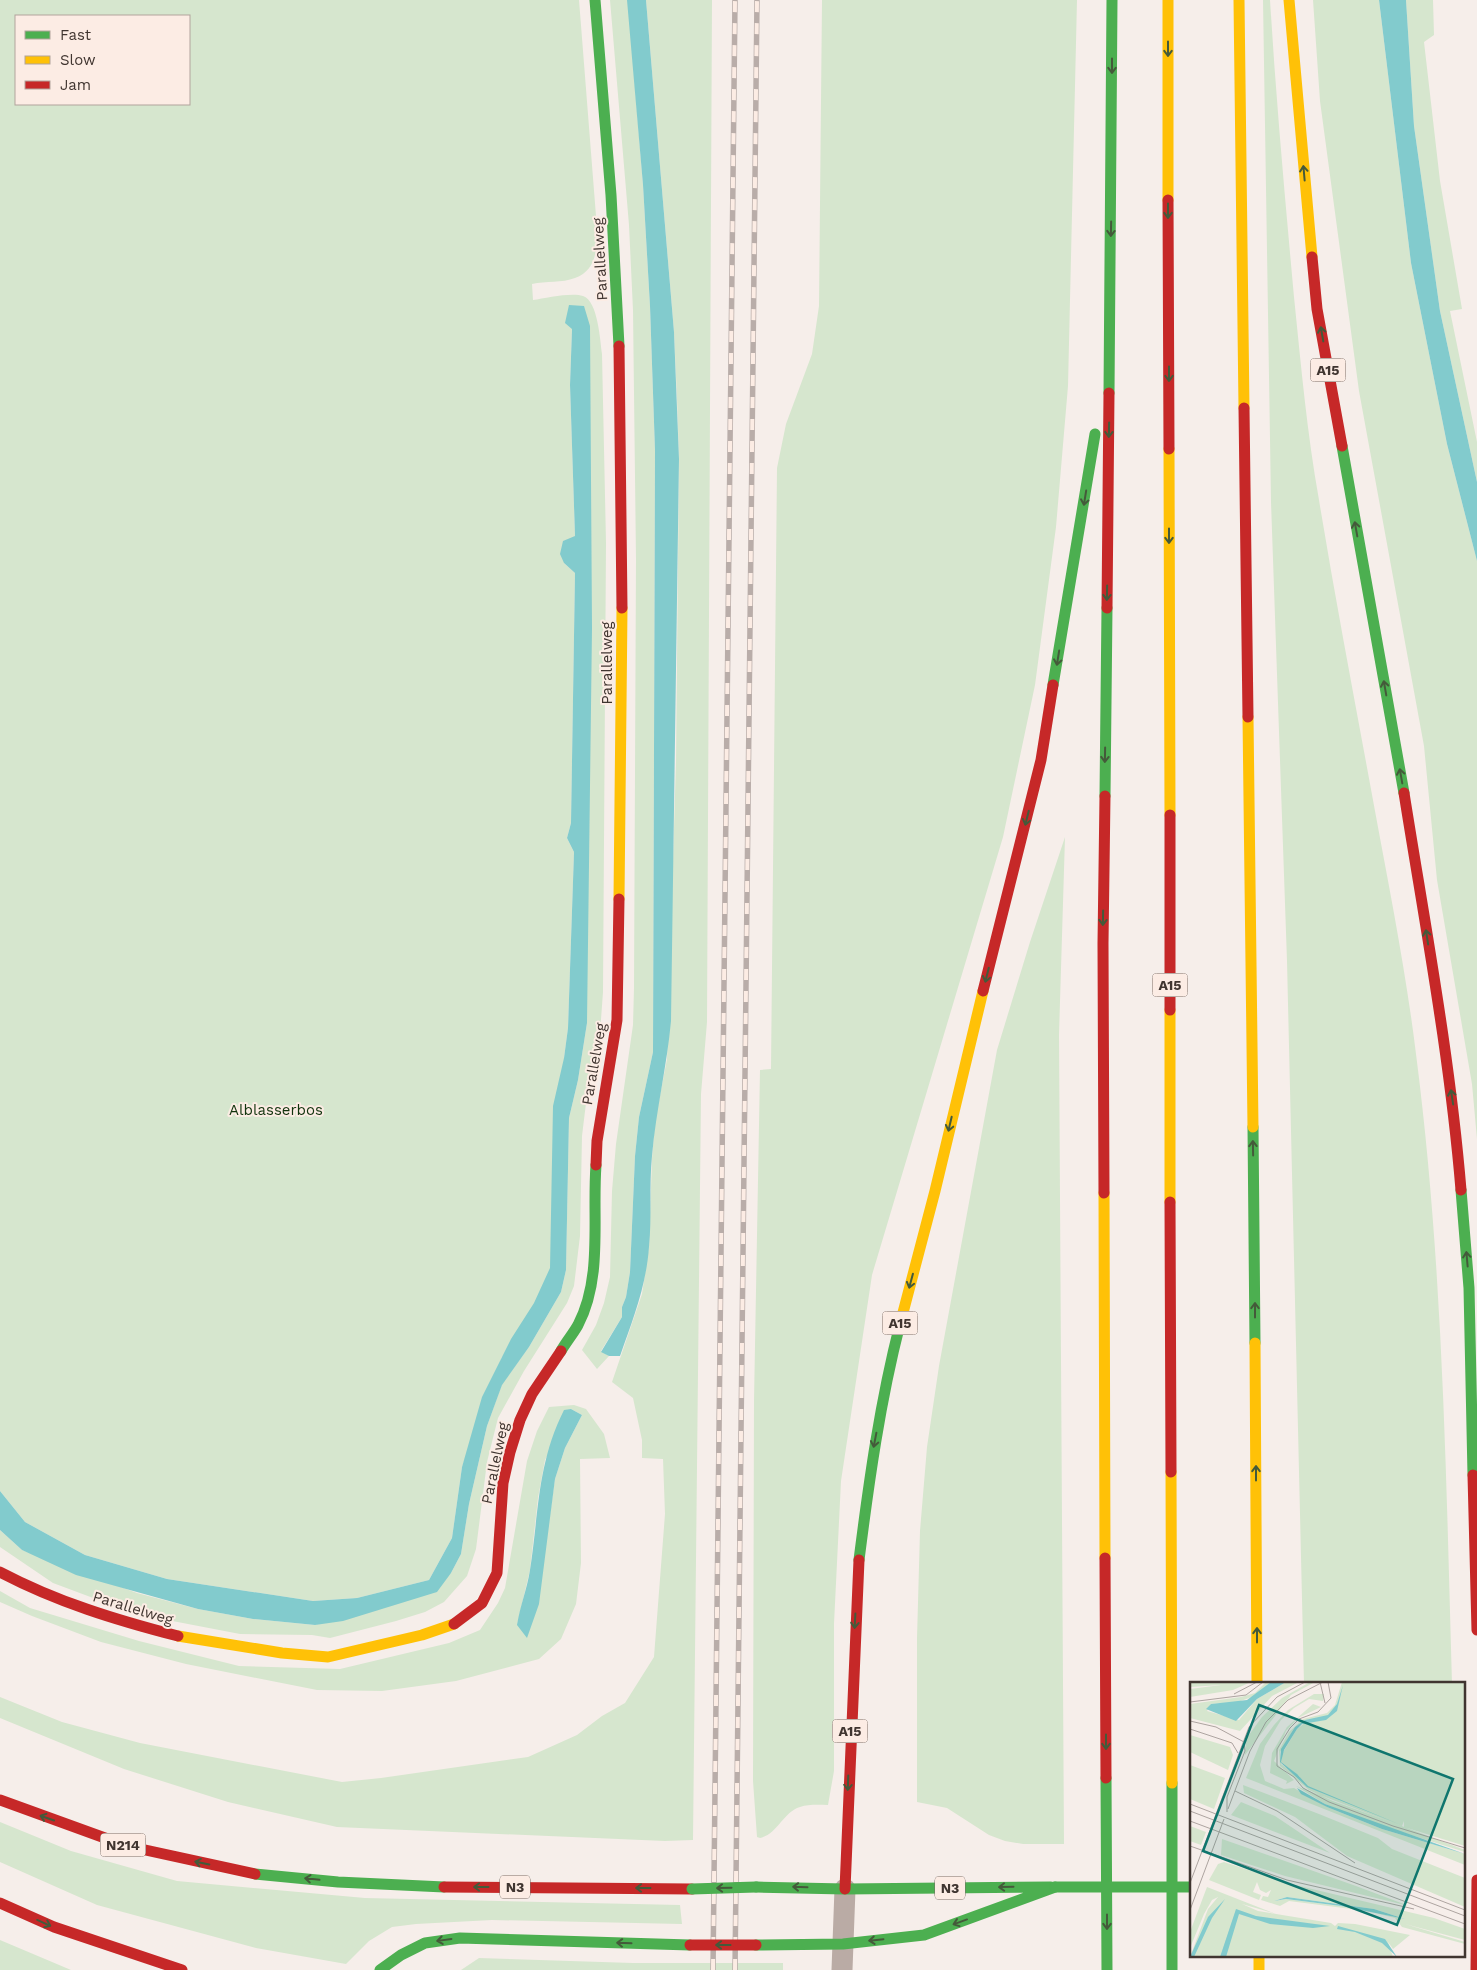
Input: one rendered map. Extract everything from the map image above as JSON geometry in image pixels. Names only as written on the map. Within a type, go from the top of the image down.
[{"type":"main road","name":"Parallelweg","points":[[0,1572],[30,1588],[103,1616],[180,1637],[282,1654],[328,1657],[422,1635],[457,1623],[482,1604],[497,1573],[499,1516],[503,1483],[520,1420],[532,1394],[578,1324],[588,1296],[594,1269],[594,1191],[597,1141],[617,1020],[622,552],[620,374],[612,205],[595,0]]},
{"type":"main road","name":"A15","points":[[1108,1970],[1103,943],[1112,0]]},
{"type":"main road","name":"A15","points":[[1168,0],[1172,1970]]},
{"type":"main road","points":[[1239,0],[1255,1305],[1257,1682]]},
{"type":"main road","name":"A15","points":[[1289,0],[1317,308],[1397,755],[1427,934],[1456,1128],[1469,1288],[1477,1630]]},
{"type":"main road","name":"A15","points":[[845,1889],[857,1572],[873,1450],[890,1363],[935,1191],[963,1066],[1041,760],[1110,346]]},
{"type":"main road","name":"N214","points":[[0,1800],[127,1846],[250,1874]]},
{"type":"main road","name":"N3","points":[[250,1874],[338,1882],[440,1887],[692,1889],[756,1887],[845,1889],[1055,1886],[1190,1887]]},
{"type":"main road","points":[[1476,1970],[1477,1880]]},
{"type":"main road","points":[[1464,1885],[1477,1885]]},
{"type":"main road","name":"N3","points":[[380,1970],[401,1955],[425,1943],[460,1938],[690,1945],[756,1945],[843,1944],[924,1935],[1055,1886]]},
{"type":"main road","points":[[0,1903],[54,1927],[182,1970]]},
{"type":"lane","points":[[842,1970],[845,1889]]},
{"type":"green space","name":"Alblasserbos","points":[[0,0],[579,0],[596,216],[596,252],[589,268],[575,278],[565,281],[532,284],[533,300],[572,295],[583,296],[588,299],[595,313],[602,354],[606,543],[603,992],[600,1033],[586,1103],[582,1136],[580,1236],[574,1286],[567,1303],[524,1371],[498,1418],[487,1462],[476,1549],[467,1576],[444,1602],[425,1612],[330,1638],[312,1635],[240,1634],[136,1614],[53,1583],[0,1547],[0,1530],[22,1550],[137,1593],[198,1609],[253,1619],[315,1625],[451,1573],[461,1554],[469,1504],[487,1426],[502,1384],[529,1347],[561,1292],[566,1270],[569,1118],[578,1080],[587,1023],[572,328],[570,385],[575,536],[564,563],[575,573],[571,823],[567,838],[574,852],[568,1028],[564,1058],[556,1261],[522,1354],[502,1357],[462,1467],[452,1538],[429,1580],[357,1598],[313,1601],[167,1579],[85,1555],[25,1522],[0,1491]]},
{"type":"green space","points":[[610,0],[628,0],[643,185],[650,306],[655,451],[653,1052],[639,1117],[635,1156],[630,1272],[626,1297],[622,1307],[622,1317],[601,1351],[609,1356],[597,1369],[582,1350],[596,1325],[604,1303],[610,1277],[612,1191],[616,1144],[633,1025],[634,988],[636,559],[633,310],[629,225]]},
{"type":"green space","points":[[646,0],[712,0],[707,1022],[701,1094],[693,1840],[665,1841],[337,1827],[228,1802],[124,1769],[0,1718],[0,1697],[62,1722],[140,1743],[342,1782],[528,1757],[577,1735],[602,1716],[625,1703],[654,1657],[665,1514],[663,1459],[642,1458],[642,1440],[633,1398],[612,1382],[642,1294],[649,1246],[655,1121],[667,1059],[676,762],[679,459],[677,399],[674,332]]},
{"type":"green space","points":[[822,0],[1077,0],[1068,386],[1056,527],[1035,685],[1003,837],[872,1275],[841,1481],[834,1624],[834,1771],[828,1805],[800,1807],[789,1813],[766,1836],[760,1838],[757,1837],[753,1781],[754,1401],[760,1070],[771,1069],[777,468],[786,424],[812,354],[819,306]]},
{"type":"green space","points":[[1263,0],[1270,0],[1294,297],[1311,450],[1339,617],[1403,962],[1425,1132],[1438,1290],[1442,1369],[1452,1682],[1304,1682],[1287,961],[1271,502]]},
{"type":"green space","points":[[1313,0],[1379,0],[1411,263],[1447,444],[1477,561],[1477,1139],[1472,1084],[1437,880],[1424,746],[1359,391],[1320,101]]},
{"type":"green space","points":[[1406,0],[1433,0],[1434,35],[1424,42],[1440,181],[1462,309],[1450,311],[1477,442],[1477,482],[1440,311],[1414,126]]},
{"type":"green space","points":[[1065,837],[1059,1035],[1064,1844],[1023,1844],[1005,1841],[989,1835],[947,1808],[917,1802],[917,1638],[920,1531],[927,1447],[939,1366],[997,1050]]},
{"type":"green space","points":[[574,1405],[586,1409],[604,1434],[610,1458],[580,1459],[581,1563],[576,1604],[561,1639],[539,1659],[456,1681],[382,1691],[317,1690],[186,1664],[101,1642],[0,1602],[0,1591],[30,1608],[139,1641],[239,1666],[340,1669],[449,1643],[480,1630],[498,1603],[505,1588],[527,1461],[537,1431],[549,1407]],"holes":[[[571,1409],[582,1415],[565,1448],[555,1479],[549,1521],[517,1625],[530,1570],[538,1498],[545,1460]]]},
{"type":"green space","points":[[0,1822],[71,1851],[177,1881],[365,1898],[680,1905],[682,1924],[492,1920],[416,1924],[392,1927],[369,1941],[346,1964],[256,1948],[97,1905],[0,1862]]},
{"type":"green space","points":[[0,1940],[71,1970],[0,1970]]},
{"type":"green space","points":[[479,1958],[633,1963],[783,1963],[783,1970],[461,1970]]},
{"type":"water","points":[[627,0],[646,0],[674,332],[679,459],[671,1021],[652,1156],[650,1236],[645,1276],[620,1356],[609,1356],[601,1352],[622,1317],[622,1307],[626,1297],[630,1272],[635,1156],[639,1117],[653,1052],[655,451],[650,306],[643,185]]},
{"type":"water","points":[[1379,0],[1406,0],[1414,126],[1440,311],[1477,482],[1477,561],[1447,444],[1411,263]]},
{"type":"water","points":[[569,305],[584,306],[590,326],[592,628],[587,1023],[578,1080],[569,1118],[566,1270],[561,1292],[529,1347],[502,1385],[487,1426],[469,1504],[461,1554],[451,1573],[437,1592],[343,1621],[315,1625],[253,1619],[198,1609],[76,1575],[22,1550],[0,1530],[0,1491],[25,1522],[85,1555],[167,1579],[313,1601],[357,1598],[429,1580],[452,1538],[462,1467],[482,1397],[511,1339],[534,1303],[550,1268],[553,1106],[564,1058],[568,1028],[574,852],[567,838],[571,823],[575,573],[564,563],[560,554],[563,541],[575,536],[570,385],[572,329],[565,323]]},
{"type":"water","points":[[571,1409],[582,1415],[565,1448],[555,1479],[539,1604],[527,1638],[517,1625],[530,1570],[540,1488],[555,1430],[564,1410]]},
{"type":"railway","points":[[713,1970],[735,0]]},
{"type":"railway","points":[[735,1970],[757,0]]},
{"type":"traffic: fast","points":[[595,0],[611,195],[619,346]]},
{"type":"traffic: fast","points":[[1109,393],[1112,0]]},
{"type":"traffic: fast","points":[[1053,685],[1095,434]]},
{"type":"traffic: fast","points":[[1342,446],[1404,793]]},
{"type":"traffic: fast","points":[[1105,796],[1107,608]]},
{"type":"traffic: fast","points":[[1253,1127],[1255,1343]]},
{"type":"traffic: fast","points":[[561,1351],[578,1325],[586,1307],[591,1287],[595,1247],[596,1165]]},
{"type":"traffic: fast","points":[[1461,1190],[1469,1288],[1473,1475]]},
{"type":"traffic: fast","points":[[859,1560],[881,1412],[900,1324]]},
{"type":"traffic: fast","points":[[1106,1778],[1107,1970]]},
{"type":"traffic: fast","points":[[1172,1783],[1172,1970]]},
{"type":"traffic: fast","points":[[255,1874],[338,1882],[444,1887]]},
{"type":"traffic: fast","points":[[756,1887],[845,1889],[1051,1887]]},
{"type":"traffic: fast","points":[[692,1889],[756,1887]]},
{"type":"traffic: fast","points":[[756,1945],[843,1944],[924,1935],[1055,1887]]},
{"type":"traffic: fast","points":[[1055,1887],[1190,1887]]},
{"type":"traffic: fast","points":[[380,1970],[401,1955],[425,1943],[460,1938],[690,1945]]},
{"type":"traffic: slow","points":[[1168,0],[1168,200]]},
{"type":"traffic: slow","points":[[1239,0],[1244,408]]},
{"type":"traffic: slow","points":[[1289,0],[1312,257]]},
{"type":"traffic: slow","points":[[1169,449],[1170,815]]},
{"type":"traffic: slow","points":[[619,899],[622,608]]},
{"type":"traffic: slow","points":[[1248,717],[1253,1127]]},
{"type":"traffic: slow","points":[[900,1324],[935,1191],[983,991]]},
{"type":"traffic: slow","points":[[1170,1010],[1170,1202]]},
{"type":"traffic: slow","points":[[1104,1193],[1105,1558]]},
{"type":"traffic: slow","points":[[1255,1343],[1257,1682]]},
{"type":"traffic: slow","points":[[1171,1472],[1172,1783]]},
{"type":"traffic: slow","points":[[178,1636],[282,1653],[328,1657],[422,1635],[454,1624]]},
{"type":"traffic: slow","points":[[1259,1958],[1259,1970]]},
{"type":"traffic: jam","points":[[1168,200],[1169,449]]},
{"type":"traffic: jam","points":[[1312,257],[1317,309],[1342,446]]},
{"type":"traffic: jam","points":[[619,346],[622,608]]},
{"type":"traffic: jam","points":[[1107,608],[1109,393]]},
{"type":"traffic: jam","points":[[1244,408],[1248,717]]},
{"type":"traffic: jam","points":[[983,991],[1041,760],[1053,685]]},
{"type":"traffic: jam","points":[[1404,793],[1444,1041],[1461,1190]]},
{"type":"traffic: jam","points":[[1104,1193],[1103,943],[1105,796]]},
{"type":"traffic: jam","points":[[1170,815],[1170,1010]]},
{"type":"traffic: jam","points":[[596,1165],[597,1141],[617,1020],[619,899]]},
{"type":"traffic: jam","points":[[1170,1202],[1171,1472]]},
{"type":"traffic: jam","points":[[454,1624],[482,1603],[497,1573],[503,1483],[510,1452],[520,1420],[532,1394],[561,1351]]},
{"type":"traffic: jam","points":[[1473,1475],[1477,1630]]},
{"type":"traffic: jam","points":[[1105,1558],[1106,1778]]},
{"type":"traffic: jam","points":[[845,1889],[859,1560]]},
{"type":"traffic: jam","points":[[0,1572],[21,1583],[87,1609],[178,1636]]},
{"type":"traffic: jam","points":[[0,1800],[127,1846],[255,1874]]},
{"type":"traffic: jam","points":[[1476,1970],[1477,1880]]},
{"type":"traffic: jam","points":[[444,1887],[692,1889]]},
{"type":"traffic: jam","points":[[0,1903],[54,1927],[182,1970]]},
{"type":"traffic: jam","points":[[690,1945],[756,1945]]}]
